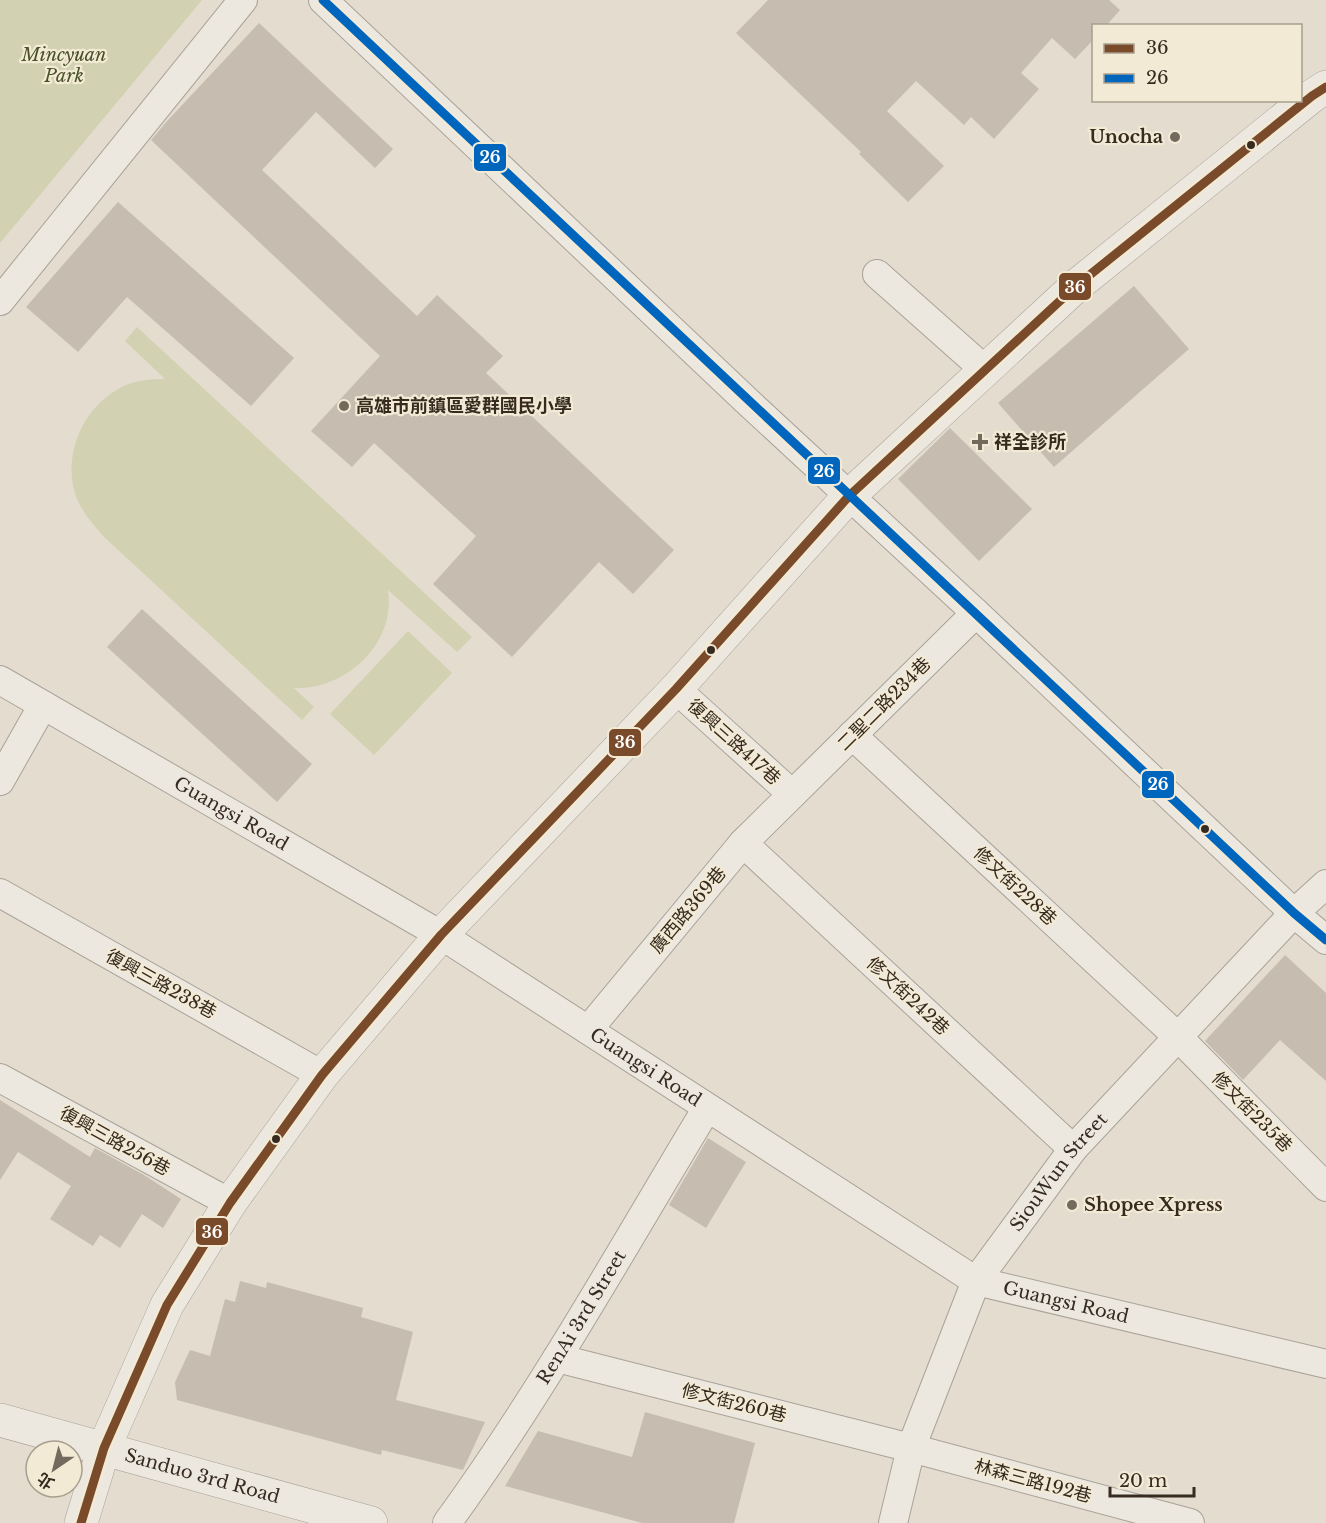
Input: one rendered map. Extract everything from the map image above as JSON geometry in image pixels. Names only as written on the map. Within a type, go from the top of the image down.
[{"type":"street","points":[[0,301],[243,0]]},
{"type":"street","points":[[323,0],[1294,914],[1326,940]]},
{"type":"street","points":[[81,1523],[104,1448],[167,1305],[230,1203],[322,1075],[441,935],[676,689],[849,496],[1076,286],[1303,103],[1326,87]]},
{"type":"street","points":[[877,274],[985,370]]},
{"type":"street","name":"二聖二路234巷","points":[[792,794],[976,614]]},
{"type":"street","name":"Guangsi Road","points":[[0,680],[441,935],[976,1281],[1324,1356]]},
{"type":"street","name":"復興三路417巷","points":[[676,689],[792,794]]},
{"type":"street","points":[[0,781],[43,705]]},
{"type":"street","name":"修文街228巷","points":[[852,735],[1178,1037]]},
{"type":"street","name":"廣西路369巷","points":[[588,1030],[743,843],[792,794]]},
{"type":"street","name":"修文街242巷","points":[[743,843],[1073,1149]]},
{"type":"street","name":"SiouWun Street","points":[[893,1523],[911,1448],[976,1281],[1073,1149],[1294,914],[1326,884]]},
{"type":"street","name":"復興三路238巷","points":[[0,893],[322,1075]]},
{"type":"street","name":"修文街235巷","points":[[1178,1037],[1326,1187]]},
{"type":"street","name":"復興三路256巷","points":[[0,1078],[230,1203]]},
{"type":"street","name":"RenAi 3rd Street","points":[[447,1523],[481,1476],[557,1358],[707,1108]]},
{"type":"street","name":"修文街260巷","points":[[557,1358],[911,1448]]},
{"type":"street","name":"Sanduo 3rd Road","points":[[0,1420],[371,1523]]},
{"type":"street","name":"林森三路192巷","points":[[911,1448],[1190,1523]]},
{"type":"green space","name":"Mincyuan Park","points":[[0,0],[202,0],[0,243]]},
{"type":"green space","points":[[137,327],[472,637],[457,652],[388,590],[388,610],[384,628],[364,660],[349,672],[332,681],[313,687],[294,688],[314,707],[302,720],[104,537],[85,514],[75,494],[72,457],[88,417],[108,396],[131,383],[165,379],[125,341]]},
{"type":"green space","points":[[408,631],[452,673],[374,755],[330,714]]},
{"type":"building","points":[[768,0],[1109,0],[1120,10],[1108,24],[1092,24],[1092,41],[1075,59],[1052,38],[1021,73],[1039,89],[994,139],[971,117],[964,125],[916,81],[887,111],[944,166],[908,202],[859,154],[861,152],[736,33]]},
{"type":"building","points":[[259,23],[393,149],[375,168],[316,112],[262,170],[417,316],[437,295],[503,356],[486,373],[674,550],[633,594],[599,562],[512,657],[433,584],[476,536],[374,443],[352,467],[311,431],[380,356],[151,140]]},
{"type":"building","points":[[118,202],[294,358],[251,406],[127,297],[78,352],[26,307]]},
{"type":"building","points":[[1134,286],[1189,349],[1054,467],[998,403]]},
{"type":"building","points":[[950,428],[1032,509],[979,561],[898,479]]},
{"type":"building","points":[[142,609],[312,764],[277,802],[107,647]]},
{"type":"building","points":[[1285,955],[1326,993],[1326,1081],[1280,1040],[1243,1080],[1205,1041]]},
{"type":"building","points":[[0,1100],[90,1157],[95,1148],[181,1199],[163,1228],[142,1214],[120,1248],[100,1235],[93,1246],[50,1219],[71,1186],[18,1152],[0,1180]]},
{"type":"building","points":[[708,1138],[746,1162],[706,1228],[669,1205]]},
{"type":"building","points":[[240,1281],[266,1288],[267,1282],[363,1308],[361,1317],[413,1332],[396,1400],[485,1422],[463,1470],[382,1450],[381,1455],[177,1400],[175,1382],[190,1350],[210,1356],[225,1299],[235,1302]]},
{"type":"building","points":[[645,1412],[755,1443],[734,1523],[642,1523],[505,1486],[538,1431],[632,1457]]},
{"type":"transit line","name":"26","points":[[323,0],[1294,913],[1326,940]]},
{"type":"transit line","name":"36","points":[[81,1523],[104,1448],[167,1305],[230,1203],[322,1075],[441,935],[676,689],[849,496],[1076,286],[1326,87]]},
{"type":"place","name":"Unocha","points":[[1175,137]]},
{"type":"place","name":"高雄市前鎮區愛群國民小學","points":[[344,406]]},
{"type":"place","name":"祥全診所","points":[[980,442]]},
{"type":"place","name":"Shopee Xpress","points":[[1072,1205]]}]
